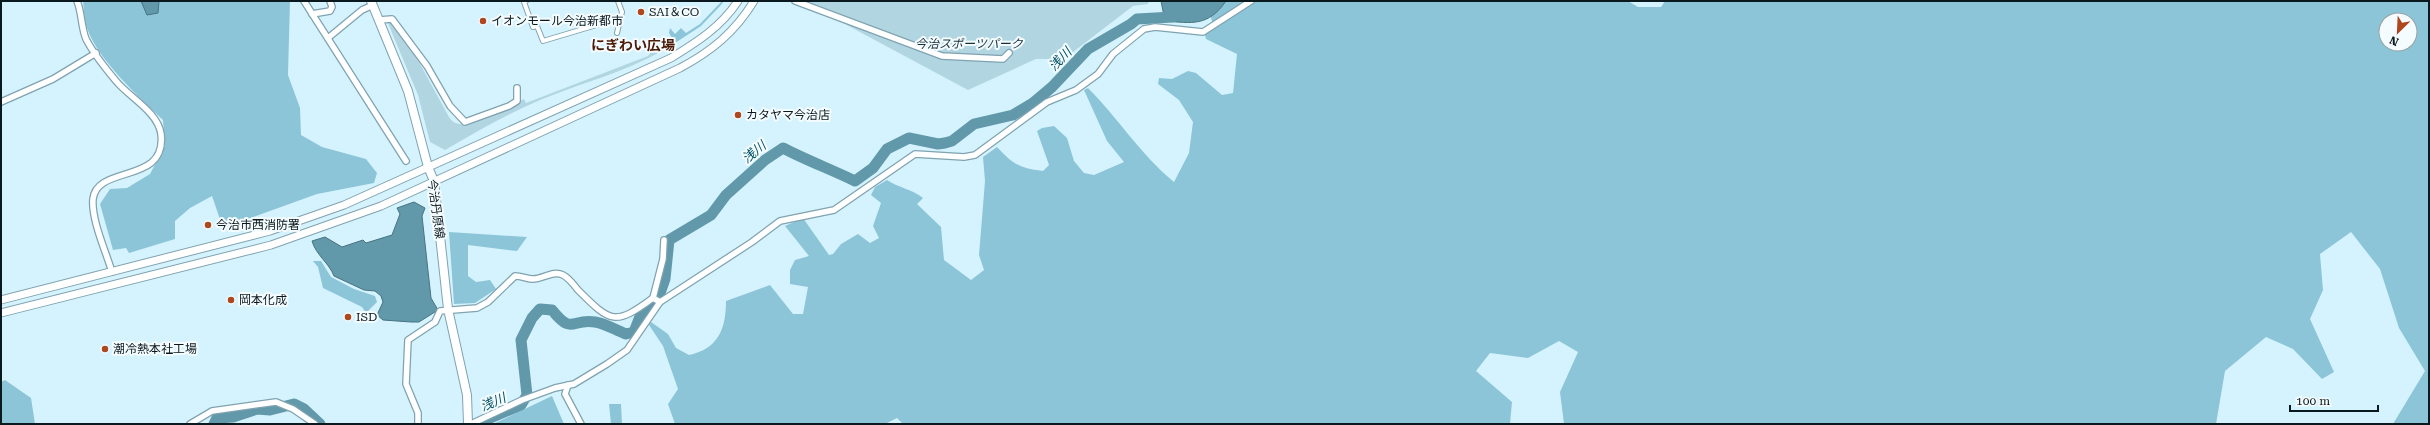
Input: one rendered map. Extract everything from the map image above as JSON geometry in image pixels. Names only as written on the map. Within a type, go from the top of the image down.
[{"type":"main road","name":"今治丹原線","points":[[372,3],[408,91],[428,167],[434,181],[448,309],[466,395],[470,424]]},
{"type":"street","points":[[77,1],[87,40],[117,82],[156,122],[161,133],[160,145],[156,156],[148,166],[135,173],[106,180],[94,194],[93,209],[112,272]]},
{"type":"street","points":[[304,1],[406,161]]},
{"type":"street","points":[[312,14],[330,11],[332,7],[330,1]]},
{"type":"street","points":[[526,1],[524,2],[533,27],[537,26],[543,41],[620,18]]},
{"type":"street","points":[[617,33],[622,12],[618,1]]},
{"type":"street","points":[[1,300],[270,230],[344,205],[671,58],[701,40],[728,17],[738,1]]},
{"type":"street","points":[[1,313],[272,245],[381,206],[680,68],[704,55],[724,40],[743,18],[754,1]]},
{"type":"street","points":[[795,1],[942,56],[1003,58],[1009,53]]},
{"type":"street","points":[[470,424],[522,400],[574,384],[628,350],[660,302],[752,242],[780,221],[834,210],[915,154],[964,157],[974,155],[1047,102],[1076,90],[1098,74],[1112,54],[1144,30],[1155,27],[1202,32],[1251,1]]},
{"type":"street","points":[[328,38],[372,3]]},
{"type":"street","points":[[379,20],[392,19],[407,36],[450,106],[465,122],[509,106],[517,101],[517,88]]},
{"type":"street","points":[[1,102],[53,79],[96,53]]},
{"type":"street","points":[[418,424],[418,413],[406,384],[408,340],[435,322],[440,311],[448,309],[477,308],[488,302],[515,276],[533,279],[556,273],[567,278],[602,313],[611,317],[622,317],[633,313],[653,298],[663,259],[664,240]]},
{"type":"street","points":[[653,298],[660,302]]},
{"type":"street","points":[[568,385],[565,394],[581,424]]},
{"type":"street","points":[[190,424],[212,411],[276,402],[293,409],[315,424]]},
{"type":"green space","name":"今治スポーツパーク","points":[[802,1],[1149,1],[1148,4],[1133,6],[1064,59],[1036,59],[968,90]]},
{"type":"green space","points":[[387,21],[392,22],[419,62],[449,117],[453,122],[459,124],[474,122],[524,99],[526,103],[648,56],[658,43],[662,51],[632,66],[528,105],[445,150],[430,142],[418,95]]},
{"type":"shaded area","points":[[83,1],[290,1],[288,75],[300,108],[301,135],[322,147],[366,159],[377,173],[374,183],[317,194],[223,228],[212,196],[190,208],[175,221],[175,239],[129,253],[126,248],[113,250],[100,204],[110,189],[127,188],[150,174],[165,146],[163,120],[120,77],[100,53],[87,28]]},
{"type":"shaded area","points":[[141,1],[159,1],[158,13],[147,15]]},
{"type":"shaded area","points":[[722,1],[724,1],[701,26],[675,43],[669,33],[670,28],[675,34],[681,28],[686,33],[700,24]]},
{"type":"shaded area","points":[[1161,1],[1226,1],[1213,15],[1206,19],[1199,22],[1183,22],[1165,21]]},
{"type":"shaded area","points":[[1218,1],[1628,1],[1638,7],[1661,7],[1665,1],[2429,1],[2429,424],[2393,424],[2425,371],[2399,328],[2380,269],[2351,232],[2320,254],[2323,290],[2310,319],[2334,372],[2322,379],[2293,349],[2266,337],[2225,371],[2216,424],[1564,424],[1560,392],[1578,352],[1559,341],[1528,358],[1490,353],[1476,371],[1512,402],[1510,424],[903,424],[897,418],[885,424],[675,424],[668,404],[678,389],[663,346],[649,325],[651,322],[668,334],[676,348],[689,355],[707,348],[718,336],[722,329],[726,311],[726,301],[770,285],[793,314],[803,314],[808,287],[790,284],[790,270],[795,260],[809,256],[785,226],[803,218],[829,255],[833,254],[841,244],[858,234],[870,243],[879,238],[873,226],[881,203],[871,195],[875,187],[887,180],[923,198],[917,204],[941,227],[944,260],[971,280],[984,270],[979,255],[985,181],[983,157],[997,147],[1017,165],[1028,169],[1043,171],[1049,165],[1037,131],[1042,128],[1054,126],[1067,138],[1074,161],[1084,173],[1094,175],[1124,162],[1107,141],[1084,90],[1088,88],[1140,148],[1174,182],[1189,153],[1193,122],[1179,100],[1158,84],[1159,78],[1172,79],[1188,71],[1196,73],[1222,95],[1233,93],[1237,54],[1206,39],[1205,35],[1212,21],[1209,11]]},
{"type":"shaded area","points":[[414,202],[425,208],[422,216],[431,298],[438,310],[419,322],[383,320],[377,315],[383,302],[381,296],[375,291],[364,290],[334,276],[332,271],[316,251],[312,241],[325,237],[342,247],[363,240],[366,243],[392,235],[400,214],[397,208]]},
{"type":"shaded area","points":[[449,232],[527,237],[517,251],[468,245],[468,276],[476,282],[490,280],[496,289],[475,303],[454,304]]},
{"type":"shaded area","points":[[313,261],[321,261],[331,277],[354,289],[375,296],[377,302],[366,313],[362,307],[323,288],[318,267]]},
{"type":"shaded area","points":[[5,380],[31,398],[35,424],[1,424],[1,382]]},
{"type":"shaded area","points":[[552,396],[564,424],[493,424]]},
{"type":"shaded area","points":[[609,404],[621,404],[622,424],[611,424]]},
{"type":"waterway","name":"浅川","points":[[476,424],[521,405],[527,395],[521,340],[532,318],[540,309],[552,310],[559,318],[569,324],[587,321],[599,323],[626,334],[634,332],[641,314],[659,296],[665,279],[669,240],[711,215],[726,195],[765,160],[783,148],[855,181],[873,168],[887,149],[909,138],[938,144],[945,143],[952,141],[974,124],[1013,115],[1033,103],[1052,87],[1088,49],[1137,19],[1173,17]]},
{"type":"waterway","name":"浅川","points":[[214,424],[217,418],[233,417],[257,409],[270,410],[294,404],[304,409],[320,424]]},
{"type":"place","name":"SAI＆CO","points":[[641,12]]},
{"type":"place","name":"イオンモール今治新都市","points":[[483,21]]},
{"type":"place","name":"カタヤマ今治店","points":[[738,115]]},
{"type":"place","name":"今治市西消防署","points":[[208,225]]},
{"type":"place","name":"岡本化成","points":[[231,300]]},
{"type":"place","name":"ISD","points":[[348,317]]},
{"type":"place","name":"潮冷熱本社工場","points":[[105,349]]},
{"type":"district","name":"にぎわい広場","points":[[633,45]]}]
